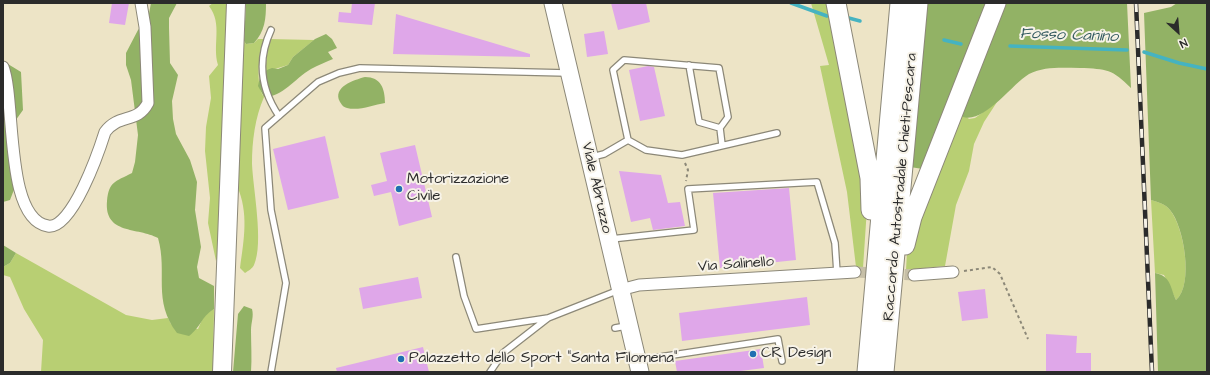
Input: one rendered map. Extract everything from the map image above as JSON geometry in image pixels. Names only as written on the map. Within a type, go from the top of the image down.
[{"type":"highway","points":[[222,372],[236,3]]},
{"type":"highway","name":"Raccordo Autostradale Chieti-Pescara","points":[[867,372],[900,3]]},
{"type":"highway","name":"Raccordo Autostradale Chieti-Pescara","points":[[884,372],[918,3]]},
{"type":"highway","points":[[894,267],[904,249],[910,222],[996,3]]},
{"type":"highway","points":[[835,4],[870,178],[871,219],[879,239]]},
{"type":"main road","name":"Viale Abruzzo","points":[[553,3],[620,290],[622,327],[638,366]]},
{"type":"street","points":[[3,67],[8,85],[15,170],[29,214],[42,225],[51,226],[59,224],[65,218],[78,196],[105,132],[110,125],[138,115],[144,111],[148,103],[146,42],[141,3]]},
{"type":"street","name":"Via Salinello","points":[[620,290],[639,285],[855,272]]},
{"type":"street","points":[[914,275],[953,272]]},
{"type":"lane","points":[[271,30],[263,52],[263,79],[266,92],[279,116]]},
{"type":"lane","points":[[722,145],[720,128],[728,117],[719,68],[624,60],[613,70],[628,140],[646,150],[682,155],[777,132]]},
{"type":"lane","points":[[689,65],[699,122],[720,128]]},
{"type":"lane","points":[[271,372],[286,283],[271,210],[265,128],[318,82],[339,73],[360,68],[570,73]]},
{"type":"lane","points":[[589,157],[604,154],[628,140]]},
{"type":"lane","points":[[609,239],[694,230],[688,188],[817,182],[835,243],[836,273]]},
{"type":"lane","points":[[456,257],[464,296],[476,329],[548,318],[620,290]]},
{"type":"lane","points":[[490,372],[503,353],[548,318]]},
{"type":"lane","points":[[638,366],[778,339],[782,361]]},
{"type":"path","points":[[682,155],[688,170],[686,180],[688,188]]},
{"type":"path","points":[[953,272],[992,267],[1000,274],[1028,339]]},
{"type":"green space","points":[[151,3],[177,3],[169,18],[170,63],[178,75],[172,101],[173,119],[176,134],[190,160],[197,182],[195,210],[201,247],[197,267],[199,278],[214,286],[214,309],[209,312],[189,336],[177,333],[169,321],[165,309],[162,286],[161,251],[158,238],[117,225],[111,220],[108,212],[107,201],[109,189],[114,183],[132,173],[135,162],[138,135],[131,80],[126,65],[126,53],[138,30],[148,19]]},
{"type":"green space","points":[[213,3],[228,3],[219,254],[216,261],[208,223],[210,198],[205,151],[206,127],[211,98],[209,76],[218,65],[216,57],[215,20],[209,6]]},
{"type":"green space","points":[[246,3],[266,3],[265,20],[261,34],[254,43],[246,44],[244,41]]},
{"type":"green space","points":[[811,3],[826,3],[829,10],[867,208],[863,268],[856,267],[847,192],[820,66],[829,65]]},
{"type":"green space","points":[[925,3],[988,3],[923,169],[910,167]]},
{"type":"green space","points":[[1004,3],[1127,3],[1131,88],[1119,77],[1103,70],[1061,68],[1035,71],[1022,79],[989,109],[971,117],[963,117],[960,113]]},
{"type":"green space","points":[[1177,3],[1207,3],[1207,372],[1158,372],[1155,273],[1160,274],[1167,279],[1176,300],[1185,282],[1186,269],[1183,242],[1175,218],[1166,206],[1151,200],[1144,13],[1171,7]]},
{"type":"green space","points":[[326,34],[332,39],[337,48],[328,52],[333,59],[311,69],[283,91],[264,97],[258,86],[260,77],[267,70],[272,68],[278,69],[288,65],[293,57],[315,39]]},
{"type":"green space","points":[[258,39],[264,39],[259,61],[259,78],[261,92],[264,97],[258,113],[252,164],[258,243],[254,265],[245,273],[240,268],[244,236],[244,216],[241,196],[237,186],[244,41],[246,44],[254,43]]},
{"type":"green space","points":[[269,39],[314,40],[293,57],[288,65],[265,72]]},
{"type":"green space","points":[[3,61],[21,72],[23,110],[13,124],[20,174],[10,200],[3,202]]},
{"type":"green space","points":[[365,77],[375,79],[381,85],[385,103],[356,109],[347,108],[340,102],[338,97],[341,88],[350,82]]},
{"type":"green space","points":[[997,102],[984,122],[974,144],[969,171],[956,205],[945,266],[906,270],[907,252],[959,109],[969,119],[975,118]]},
{"type":"green space","points":[[1151,200],[1159,202],[1170,210],[1175,218],[1183,242],[1186,269],[1185,282],[1181,293],[1176,300],[1164,275],[1155,273]]},
{"type":"green space","points":[[3,245],[16,253],[10,263],[3,267]]},
{"type":"green space","points":[[16,253],[126,315],[152,320],[168,318],[171,324],[198,329],[204,315],[214,309],[213,372],[41,372],[43,340],[24,309],[10,277],[3,275],[3,267],[10,263]]},
{"type":"green space","points":[[244,306],[252,309],[253,312],[251,330],[251,372],[233,372],[238,314]]},
{"type":"building","points":[[112,3],[129,3],[125,25],[109,23]]},
{"type":"building","points":[[352,3],[375,3],[372,25],[338,22],[339,12],[351,13]]},
{"type":"building","points":[[611,3],[646,3],[650,22],[618,30]]},
{"type":"building","points":[[396,14],[530,54],[530,57],[393,54]]},
{"type":"building","points":[[604,31],[608,54],[587,57],[584,34]]},
{"type":"building","points":[[648,66],[654,67],[665,116],[640,121],[629,70]]},
{"type":"building","points":[[325,136],[339,198],[288,210],[273,149]]},
{"type":"building","name":"Motorizzazione Civile","points":[[415,145],[432,217],[399,226],[391,192],[374,196],[371,185],[387,181],[380,153]]},
{"type":"building","points":[[619,171],[661,175],[668,203],[680,202],[685,226],[653,230],[650,218],[631,222]]},
{"type":"building","points":[[789,188],[796,260],[720,268],[713,193]]},
{"type":"building","points":[[418,277],[422,298],[363,309],[359,288]]},
{"type":"building","points":[[985,289],[988,318],[962,321],[958,292]]},
{"type":"building","points":[[807,297],[810,325],[682,341],[679,313]]},
{"type":"building","points":[[1046,334],[1077,336],[1076,353],[1091,353],[1091,372],[1046,372]]},
{"type":"building","name":"Palazzetto dello Sport \"Santa Filomena\"","points":[[423,347],[429,372],[337,372],[336,368]]},
{"type":"building","points":[[761,349],[764,368],[733,372],[677,372],[675,361]]},
{"type":"waterway","name":"Fosso Canino","points":[[791,3],[827,16]]},
{"type":"waterway","name":"Fosso Canino","points":[[845,17],[860,21]]},
{"type":"waterway","name":"Fosso Canino","points":[[944,40],[961,44]]},
{"type":"waterway","name":"Fosso Canino","points":[[1010,46],[1127,50]]},
{"type":"waterway","name":"Fosso Canino","points":[[1144,52],[1179,63],[1207,69]]},
{"type":"tunnel","points":[[855,272],[914,275]]},
{"type":"railway","points":[[1136,3],[1152,372]]},
{"type":"place","name":"Motorizzazione Civile","points":[[399,189]]},
{"type":"place","name":"CR Design","points":[[753,354]]},
{"type":"place","name":"Palazzetto dello Sport \"Santa Filomena\"","points":[[401,359]]}]
